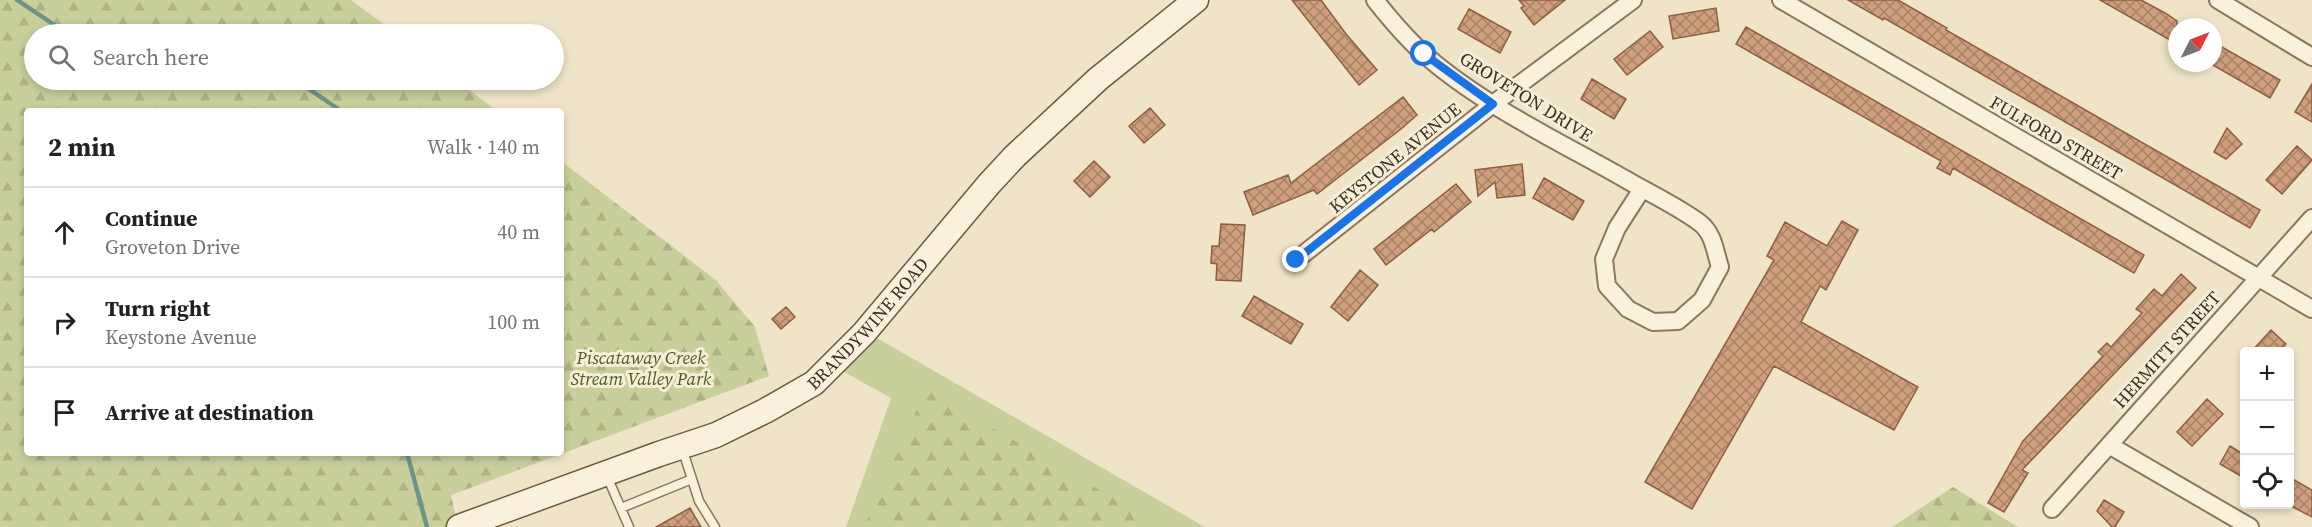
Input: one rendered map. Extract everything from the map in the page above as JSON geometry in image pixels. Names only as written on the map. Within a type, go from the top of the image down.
[{"type":"main road","name":"BRANDYWINE ROAD","points":[[459,527],[716,435],[814,383],[864,333],[1015,156],[1098,79],[1196,0]]},
{"type":"street","name":"GROVETON DRIVE","points":[[1375,0],[1424,54],[1493,104],[1642,189],[1701,224],[1712,238],[1720,267],[1702,300],[1678,321],[1653,322],[1628,309],[1607,286],[1604,259],[1617,228],[1642,189]]},
{"type":"street","name":"KEYSTONE AVENUE","points":[[1296,260],[1493,104],[1633,0]]},
{"type":"street","name":"FULFORD STREET","points":[[1781,0],[2312,309]]},
{"type":"street","points":[[2218,0],[2312,57]]},
{"type":"street","name":"HERMITT STREET","points":[[2052,509],[2312,218]]},
{"type":"street","points":[[2109,445],[2250,527]]},
{"type":"lane","points":[[682,446],[699,501],[715,527]]},
{"type":"lane","points":[[606,474],[629,527]]},
{"type":"lane","points":[[621,508],[692,479]]},
{"type":"green space","name":"Piscataway Creek Stream Valley Park","points":[[0,0],[351,0],[383,24],[24,24],[24,90],[469,90],[493,108],[24,108],[24,456],[555,456],[451,495],[458,527],[0,527]]},
{"type":"green space","name":"Piscataway Creek Stream Valley Park","points":[[564,163],[716,280],[755,327],[769,376],[564,453]]},
{"type":"green space","points":[[877,338],[1205,527],[846,527],[891,398],[844,372]]},
{"type":"green space","points":[[926,389],[1163,527],[864,527]]},
{"type":"green space","points":[[1953,487],[2018,527],[1892,527]]},
{"type":"building","points":[[1292,0],[1321,0],[1377,70],[1359,85]]},
{"type":"building","points":[[1519,0],[1565,0],[1534,25],[1521,8],[1524,6]]},
{"type":"building","points":[[1848,0],[1898,0],[1947,28],[1946,30],[2260,210],[2250,228],[1884,18],[1883,20]]},
{"type":"building","points":[[2100,0],[2141,0],[2165,13],[2172,18],[2168,18],[2168,39]]},
{"type":"building","points":[[1716,8],[1719,31],[1673,39],[1669,16]]},
{"type":"building","points":[[1469,9],[1511,32],[1500,53],[1458,29]]},
{"type":"building","points":[[1746,27],[2144,255],[2134,273],[1953,168],[1950,175],[1937,168],[1941,161],[1736,44]]},
{"type":"building","points":[[1650,31],[1663,47],[1627,75],[1614,59]]},
{"type":"building","points":[[2222,47],[2280,80],[2270,98],[2222,70]]},
{"type":"building","points":[[1592,79],[1626,99],[1614,119],[1581,99]]},
{"type":"building","points":[[2312,84],[2312,122],[2295,112]]},
{"type":"building","points":[[1403,97],[1417,115],[1401,129],[1317,194],[1314,190],[1253,215],[1244,192],[1288,175],[1291,183]]},
{"type":"building","points":[[1150,108],[1165,125],[1144,143],[1129,126]]},
{"type":"building","points":[[2227,128],[2242,144],[2226,159],[2214,152]]},
{"type":"building","points":[[2297,146],[2312,160],[2282,194],[2266,180]]},
{"type":"building","points":[[1094,161],[1110,177],[1090,197],[1074,181]]},
{"type":"building","points":[[1522,164],[1525,195],[1497,198],[1495,182],[1478,196],[1475,170]]},
{"type":"building","points":[[1544,178],[1584,201],[1573,220],[1533,198]]},
{"type":"building","points":[[1456,184],[1471,202],[1434,232],[1432,229],[1386,265],[1374,249]]},
{"type":"building","points":[[1842,221],[1858,230],[1826,290],[1820,286],[1801,322],[1918,387],[1894,430],[1774,366],[1692,509],[1645,482],[1774,260],[1767,256],[1785,222],[1827,246]]},
{"type":"building","points":[[1221,224],[1245,225],[1241,281],[1216,280],[1217,264],[1211,263],[1212,246],[1219,246]]},
{"type":"building","points":[[1360,270],[1378,285],[1348,321],[1331,307]]},
{"type":"building","points":[[2181,274],[2196,288],[2022,470],[2028,473],[2004,512],[1988,503],[2023,441],[2103,356],[2098,352],[2107,343],[2111,347],[2142,313],[2136,309],[2154,289],[2162,296]]},
{"type":"building","points":[[1254,296],[1303,324],[1291,344],[1242,316]]},
{"type":"building","points":[[786,307],[795,317],[781,329],[772,319]]},
{"type":"building","points":[[2271,330],[2286,344],[2283,347],[2256,347]]},
{"type":"building","points":[[2207,399],[2223,414],[2192,446],[2177,432]]},
{"type":"building","points":[[2230,446],[2240,452],[2240,476],[2220,464]]},
{"type":"building","points":[[2294,480],[2312,490],[2312,517],[2294,508]]},
{"type":"building","points":[[2104,500],[2124,512],[2115,527],[2112,527],[2097,511]]},
{"type":"building","points":[[690,508],[701,527],[656,527]]},
{"type":"waterway","points":[[17,0],[53,24]]},
{"type":"waterway","points":[[311,90],[337,108]]},
{"type":"waterway","points":[[408,456],[427,527]]},
{"type":"route","points":[[1296,260],[1493,104],[1424,54]]}]
